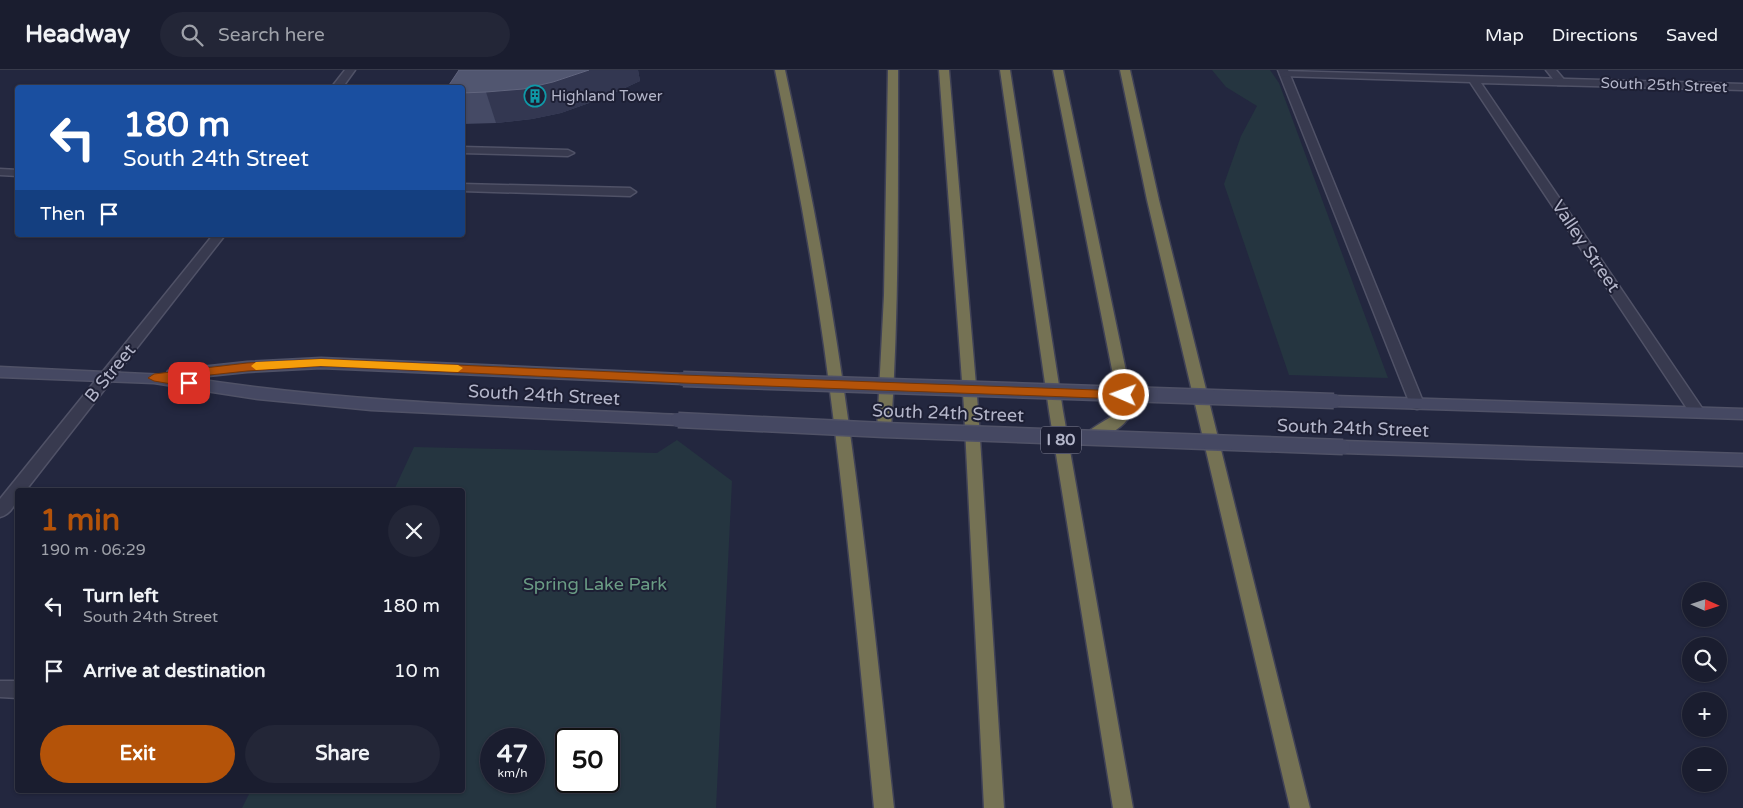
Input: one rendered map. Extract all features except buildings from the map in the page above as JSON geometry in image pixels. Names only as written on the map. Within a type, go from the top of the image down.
[{"type":"highway","points":[[776,70],[784,89]]},
{"type":"highway","points":[[780,70],[820,278],[839,403],[884,808]]},
{"type":"highway","points":[[944,70],[971,408],[994,808]]},
{"type":"highway","name":"I 80","points":[[1005,70],[1056,412],[1123,808]]},
{"type":"highway","points":[[1058,70],[1124,395],[1122,416],[1109,427],[1092,436]]},
{"type":"highway","points":[[1125,70],[1182,322],[1300,808]]},
{"type":"highway","points":[[884,430],[888,387],[893,76]]},
{"type":"main road","name":"South 24th Street","points":[[154,378],[247,367],[321,363],[888,387],[1743,414]]},
{"type":"main road","name":"South 24th Street","points":[[0,372],[154,378],[258,394],[372,405],[884,430],[1743,460]]},
{"type":"street","points":[[338,85],[350,70]]},
{"type":"street","points":[[1552,70],[1562,82]]},
{"type":"street","points":[[1284,72],[1417,404]]},
{"type":"street","name":"South 25th Street","points":[[1284,72],[1743,88]]},
{"type":"street","name":"Valley Street","points":[[1474,80],[1697,412]]},
{"type":"street","points":[[465,150],[568,153]]},
{"type":"street","points":[[0,172],[15,173]]},
{"type":"street","points":[[465,186],[630,192]]},
{"type":"street","name":"B Street","points":[[18,488],[218,237]]},
{"type":"street","name":"B Street","points":[[0,510],[15,491]]},
{"type":"street","points":[[0,689],[15,690]]},
{"type":"green space","points":[[1212,70],[1270,70],[1279,83],[1388,378],[1289,375],[1224,184],[1241,136],[1257,106],[1226,87]]},
{"type":"green space","name":"Spring Lake Park","points":[[677,440],[732,481],[716,808],[242,808],[250,793],[465,793],[465,488],[395,488],[414,447],[657,453]]},
{"type":"slow traffic","points":[[256,366],[321,363],[458,368]]},
{"type":"place","name":"Highland Tower","points":[[535,96]]},
{"type":"route","points":[[189,383],[154,378],[247,367],[321,363],[683,379],[1124,395]]}]
